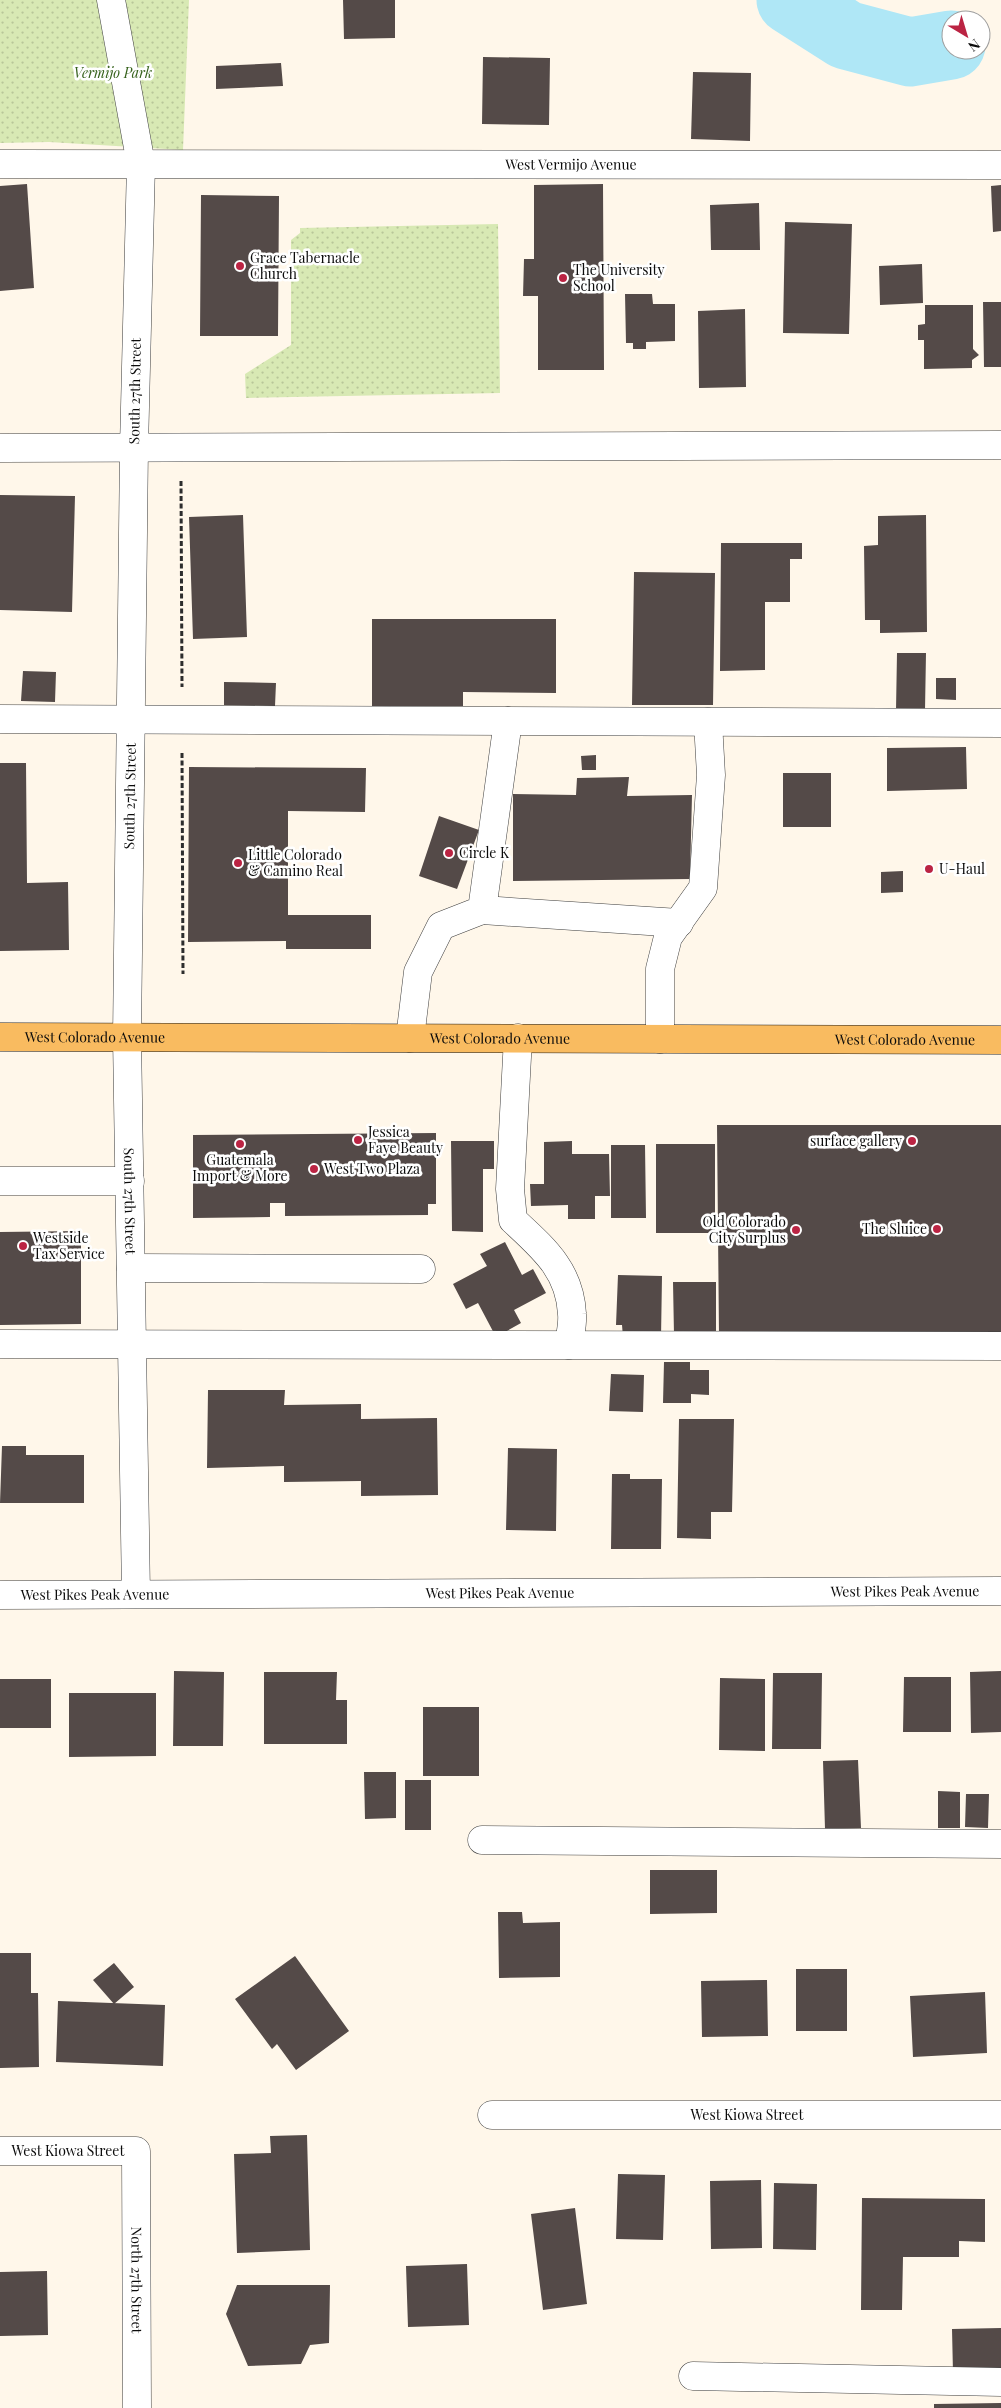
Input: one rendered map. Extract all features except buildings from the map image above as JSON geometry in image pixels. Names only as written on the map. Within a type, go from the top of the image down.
[{"type":"main road","name":"West Colorado Avenue","points":[[0,1037],[1001,1040]]},
{"type":"street","name":"South 27th Street","points":[[111,0],[141,164],[134,448],[127,1037],[136,1594]]},
{"type":"street","name":"West Vermijo Avenue","points":[[0,164],[1001,165]]},
{"type":"street","points":[[0,448],[1001,445]]},
{"type":"street","points":[[0,719],[1001,723]]},
{"type":"street","points":[[482,910],[508,721]]},
{"type":"street","points":[[660,1039],[660,969],[668,937],[703,888],[711,775],[708,722]]},
{"type":"street","points":[[410,1038],[418,972],[441,926],[482,910],[679,923]]},
{"type":"street","points":[[518,1038],[510,1189],[513,1220],[549,1254],[566,1281],[573,1315],[569,1345]]},
{"type":"street","points":[[0,1181],[130,1181]]},
{"type":"street","points":[[131,1268],[421,1269]]},
{"type":"street","points":[[0,1344],[1001,1346]]},
{"type":"street","name":"West Pikes Peak Avenue","points":[[0,1594],[1001,1591]]},
{"type":"street","points":[[482,1840],[1001,1844]]},
{"type":"street","name":"West Kiowa Street","points":[[492,2115],[1001,2115]]},
{"type":"street","name":"West Kiowa Street","points":[[0,2151],[136,2151]]},
{"type":"street","name":"North 27th Street","points":[[136,2151],[137,2408]]},
{"type":"street","points":[[693,2376],[1001,2382]]},
{"type":"green space","name":"Vermijo Park","points":[[0,0],[189,0],[183,150],[49,142],[0,143]]},
{"type":"green space","points":[[498,224],[500,393],[246,398],[245,374],[291,345],[291,240],[300,233],[300,228]]},
{"type":"waterway","points":[[791,0],[846,35],[910,52],[941,47]]},
{"type":"place","name":"Grace Tabernacle Church","points":[[240,266]]},
{"type":"place","name":"The University School","points":[[563,278]]},
{"type":"place","name":"Circle K","points":[[449,853]]},
{"type":"place","name":"Little Colorado & Camino Real","points":[[238,863]]},
{"type":"place","name":"U-Haul","points":[[929,869]]},
{"type":"place","name":"Jessica Faye Beauty","points":[[358,1140]]},
{"type":"place","name":"surface gallery","points":[[912,1141]]},
{"type":"place","name":"Guatemala Import & More","points":[[240,1144]]},
{"type":"place","name":"West Two Plaza","points":[[314,1169]]},
{"type":"place","name":"The Sluice","points":[[937,1229]]},
{"type":"place","name":"Old Colorado City Surplus","points":[[796,1230]]},
{"type":"place","name":"Westside Tax Service","points":[[23,1246]]}]
